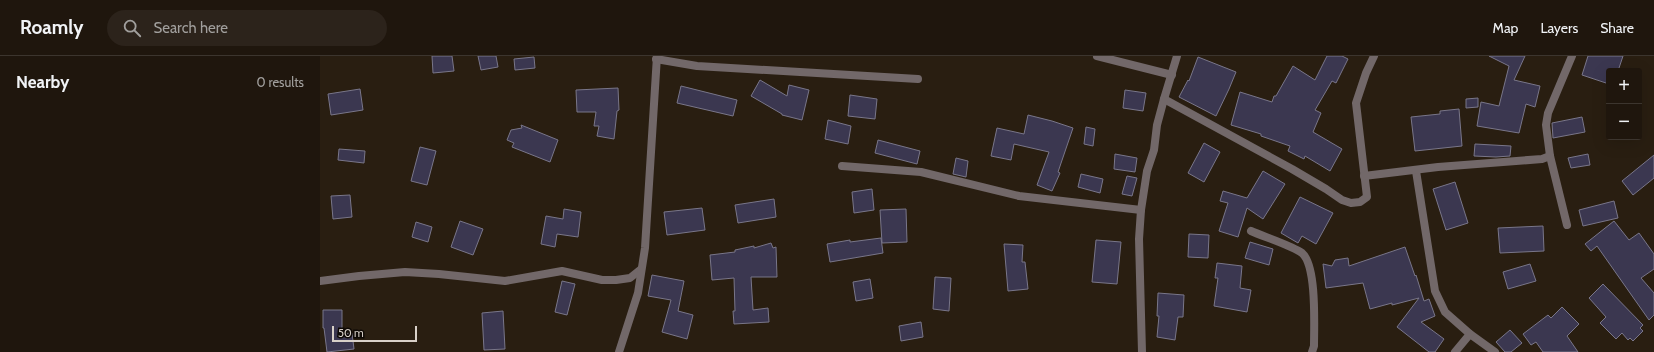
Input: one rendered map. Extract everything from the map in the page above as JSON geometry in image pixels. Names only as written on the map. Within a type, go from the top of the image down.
[{"type":"street","points":[[1097,56],[1172,75]]},
{"type":"street","points":[[1142,352],[1139,239],[1141,210],[1147,171],[1154,150],[1157,125],[1177,56]]},
{"type":"street","points":[[1164,99],[1292,169],[1342,200],[1351,203],[1360,202],[1367,197],[1356,103],[1366,73],[1374,56]]},
{"type":"street","points":[[1567,225],[1550,156],[1546,125],[1548,114],[1572,56]]},
{"type":"street","points":[[619,352],[638,293],[640,270],[645,248],[657,58],[696,66],[918,79]]},
{"type":"street","points":[[1364,176],[1416,171],[1438,167],[1542,159],[1550,156]]},
{"type":"street","points":[[842,166],[921,172],[1019,196],[1141,210]]},
{"type":"street","points":[[1416,171],[1435,291],[1445,312],[1470,334],[1495,352]]},
{"type":"street","points":[[1251,231],[1302,253],[1308,262],[1315,298],[1314,346],[1312,352]]},
{"type":"street","points":[[320,281],[405,272],[505,281],[562,271],[602,280],[616,280],[630,278],[640,270]]},
{"type":"street","points":[[1455,352],[1470,334]]},
{"type":"building","points":[[432,56],[452,56],[454,71],[433,73]]},
{"type":"building","points":[[478,56],[496,56],[498,67],[481,70]]},
{"type":"building","points":[[1327,56],[1342,56],[1348,59],[1336,83],[1332,81],[1315,110],[1321,113],[1313,132],[1342,149],[1330,171],[1305,156],[1304,159],[1288,151],[1290,146],[1261,136],[1261,134],[1231,125],[1240,92],[1272,102],[1274,96],[1276,96],[1293,66],[1315,80]]},
{"type":"building","points":[[1489,56],[1525,56],[1514,80],[1540,86],[1535,107],[1526,104],[1519,133],[1477,126],[1481,102],[1499,106],[1509,66]]},
{"type":"building","points":[[1588,56],[1623,56],[1619,68],[1606,68],[1606,83],[1582,75]]},
{"type":"building","points":[[534,57],[535,68],[515,70],[514,59]]},
{"type":"building","points":[[1198,57],[1236,72],[1216,116],[1179,97],[1188,80],[1189,81]]},
{"type":"building","points":[[760,80],[787,96],[789,85],[809,90],[802,120],[782,115],[751,96]]},
{"type":"building","points":[[681,86],[737,100],[733,116],[677,103]]},
{"type":"building","points":[[618,88],[619,110],[617,111],[614,139],[597,136],[599,126],[594,126],[596,112],[577,112],[576,90]]},
{"type":"building","points":[[360,89],[363,110],[331,115],[328,94]]},
{"type":"building","points":[[1125,90],[1146,93],[1143,111],[1123,108]]},
{"type":"building","points":[[850,95],[877,99],[875,119],[848,116]]},
{"type":"building","points":[[1478,98],[1478,107],[1466,108],[1466,99]]},
{"type":"building","points":[[1459,109],[1462,146],[1415,151],[1411,117],[1440,114],[1440,111]]},
{"type":"building","points":[[1028,115],[1073,128],[1058,172],[1060,173],[1052,191],[1037,185],[1049,152],[1014,144],[1011,160],[991,156],[997,128],[1024,134]]},
{"type":"building","points":[[1582,117],[1585,132],[1553,138],[1552,123]]},
{"type":"building","points":[[828,120],[851,126],[848,144],[825,139]]},
{"type":"building","points":[[521,125],[558,140],[550,162],[512,147],[514,143],[507,140],[511,130],[522,128]]},
{"type":"building","points":[[1086,127],[1095,129],[1093,146],[1084,144]]},
{"type":"building","points":[[878,140],[920,151],[917,164],[875,153]]},
{"type":"building","points":[[1204,143],[1220,152],[1204,182],[1188,173]]},
{"type":"building","points":[[1475,144],[1511,146],[1510,156],[1474,156]]},
{"type":"building","points":[[420,147],[436,151],[427,185],[411,181]]},
{"type":"building","points":[[339,149],[365,151],[364,163],[338,160]]},
{"type":"building","points":[[1115,154],[1137,158],[1135,172],[1114,169]]},
{"type":"building","points":[[1588,154],[1590,165],[1571,168],[1568,158]]},
{"type":"building","points":[[1654,155],[1654,178],[1633,195],[1622,181]]},
{"type":"building","points":[[956,158],[968,161],[966,177],[953,174]]},
{"type":"building","points":[[1263,171],[1285,184],[1263,219],[1247,208],[1238,237],[1219,231],[1228,203],[1220,201],[1223,191],[1247,198]]},
{"type":"building","points":[[1081,174],[1103,179],[1100,193],[1078,187]]},
{"type":"building","points":[[1127,176],[1137,178],[1132,196],[1122,194]]},
{"type":"building","points":[[1455,182],[1468,223],[1446,230],[1433,189]]},
{"type":"building","points":[[872,189],[874,210],[854,213],[852,192]]},
{"type":"building","points":[[350,195],[352,217],[333,219],[331,196]]},
{"type":"building","points":[[1300,197],[1333,213],[1316,244],[1302,236],[1298,243],[1281,233]]},
{"type":"building","points":[[774,199],[776,217],[738,223],[735,205]]},
{"type":"building","points":[[1614,201],[1618,218],[1583,226],[1579,210]]},
{"type":"building","points":[[702,208],[705,230],[667,235],[664,212]]},
{"type":"building","points":[[564,209],[581,212],[578,237],[557,234],[555,247],[541,244],[546,216],[563,219]]},
{"type":"building","points":[[906,209],[907,242],[882,243],[880,210]]},
{"type":"building","points":[[460,221],[483,229],[473,255],[451,247]]},
{"type":"building","points":[[1614,221],[1629,240],[1639,233],[1654,254],[1654,269],[1641,278],[1654,293],[1654,315],[1649,320],[1597,246],[1591,251],[1585,244]]},
{"type":"building","points":[[416,222],[432,227],[428,242],[412,237]]},
{"type":"building","points":[[1543,226],[1544,251],[1500,253],[1498,228]]},
{"type":"building","points":[[1189,234],[1209,235],[1208,258],[1188,257]]},
{"type":"building","points":[[881,238],[883,253],[830,262],[827,244],[850,240],[850,242]]},
{"type":"building","points":[[1096,240],[1121,242],[1117,284],[1092,282]]},
{"type":"building","points":[[1250,242],[1273,249],[1269,265],[1245,258]]},
{"type":"building","points":[[771,243],[773,248],[776,247],[777,277],[751,277],[753,310],[768,308],[769,322],[734,324],[734,278],[712,280],[710,255],[735,252],[735,250],[754,246],[754,248]]},
{"type":"building","points":[[1004,244],[1023,245],[1022,262],[1025,262],[1028,289],[1008,291]]},
{"type":"building","points":[[1405,247],[1424,301],[1429,299],[1435,316],[1421,322],[1444,339],[1435,352],[1429,352],[1397,327],[1419,298],[1370,309],[1363,283],[1326,288],[1323,264],[1332,266],[1335,260],[1348,258],[1349,266]]},
{"type":"building","points":[[1217,263],[1242,266],[1240,288],[1251,290],[1247,312],[1214,306],[1218,278],[1215,278]]},
{"type":"building","points":[[1530,264],[1536,281],[1508,289],[1503,272]]},
{"type":"building","points":[[652,275],[684,281],[678,311],[693,315],[687,339],[662,332],[671,300],[648,296]]},
{"type":"building","points":[[935,277],[951,278],[949,311],[933,309]]},
{"type":"building","points":[[870,279],[873,298],[856,301],[853,282]]},
{"type":"building","points":[[562,281],[575,284],[567,315],[555,312]]},
{"type":"building","points":[[1603,284],[1643,325],[1640,328],[1643,331],[1633,341],[1630,338],[1628,340],[1622,333],[1616,339],[1600,323],[1606,317],[1589,298]]},
{"type":"building","points":[[1158,293],[1184,295],[1183,317],[1178,317],[1175,340],[1157,337],[1159,316],[1157,316]]},
{"type":"building","points":[[1562,307],[1579,324],[1567,336],[1578,352],[1543,352],[1536,342],[1531,345],[1523,334],[1548,315],[1551,318]]},
{"type":"building","points":[[323,310],[342,310],[342,334],[352,333],[354,349],[327,352],[323,328]]},
{"type":"building","points":[[503,311],[505,349],[484,350],[482,313]]},
{"type":"building","points":[[921,322],[923,337],[901,341],[899,326]]},
{"type":"building","points":[[1510,330],[1522,343],[1511,352],[1505,352],[1496,342]]}]
